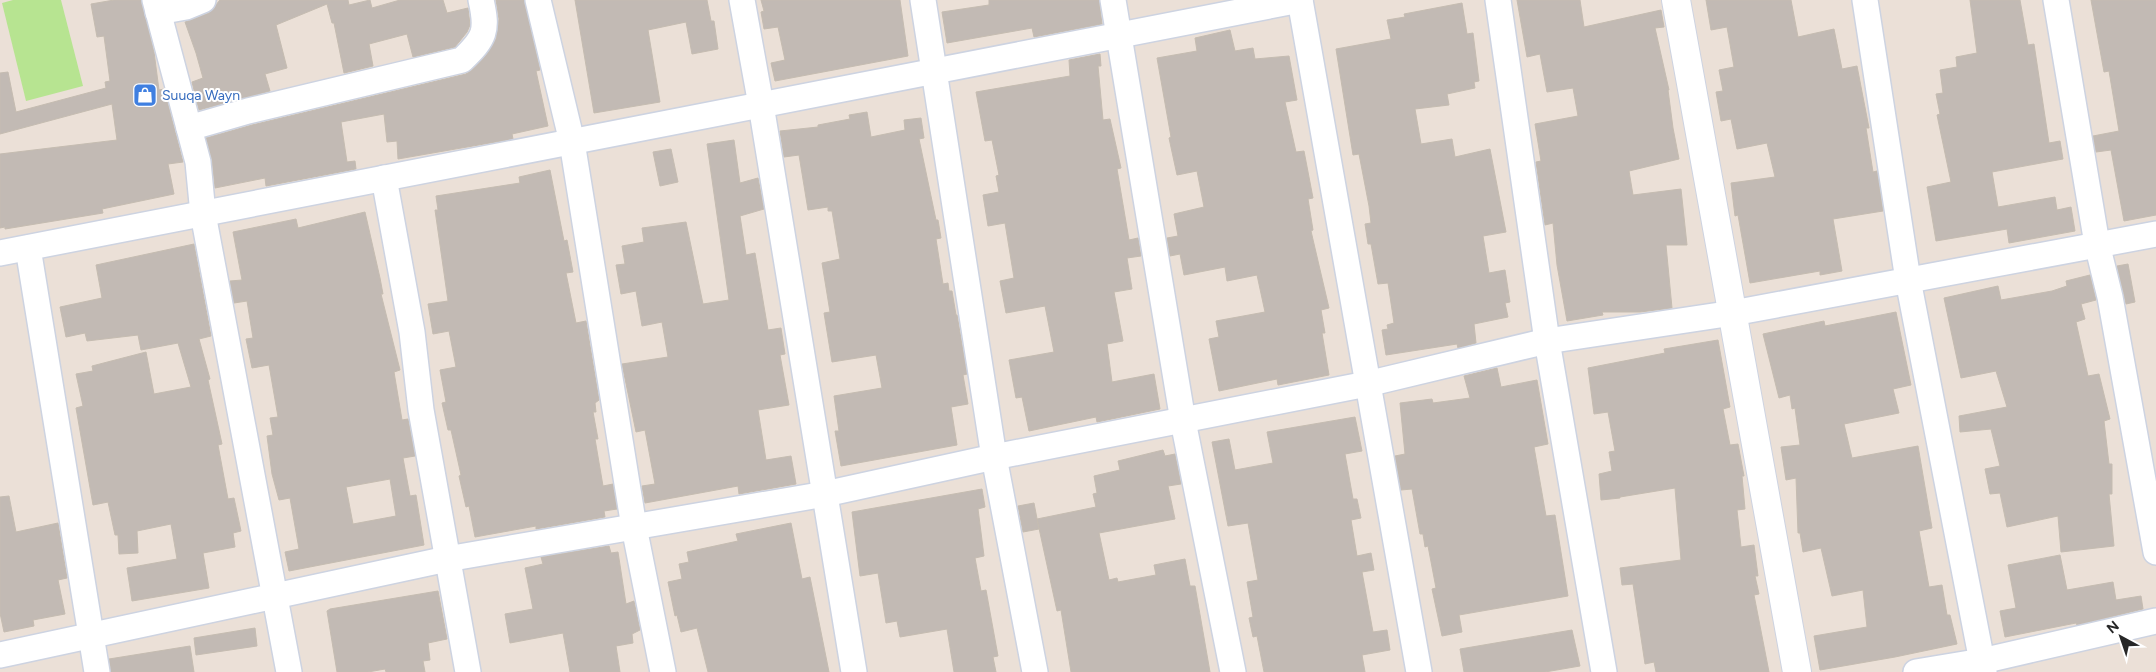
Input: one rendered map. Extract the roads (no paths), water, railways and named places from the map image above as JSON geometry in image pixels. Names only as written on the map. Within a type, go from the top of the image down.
[{"type":"main road","points":[[1676,0],[1797,672]]},
{"type":"street","points":[[203,0],[186,7],[157,6],[198,162],[203,214],[289,672]]},
{"type":"street","points":[[189,128],[248,111],[462,60],[478,45],[486,23],[481,0]]},
{"type":"street","points":[[538,0],[572,142],[634,527],[663,672]]},
{"type":"street","points":[[742,0],[854,672]]},
{"type":"street","points":[[923,0],[994,457],[1036,672]]},
{"type":"street","points":[[1113,0],[1183,421],[1233,672]]},
{"type":"street","points":[[0,253],[1300,0],[1367,384],[1420,672]]},
{"type":"street","points":[[1498,0],[1547,341],[1604,672]]},
{"type":"street","points":[[1865,0],[1908,280],[1983,666]]},
{"type":"street","points":[[2056,0],[2097,244],[2110,297],[2156,552]]},
{"type":"street","points":[[384,178],[412,332],[421,410],[468,672]]},
{"type":"street","points":[[0,655],[447,560],[825,494],[994,457],[1367,384],[1547,341],[1733,313],[2156,234]]},
{"type":"street","points":[[28,248],[97,672]]},
{"type":"street","points":[[1916,672],[1983,666],[2156,621]]},
{"type":"place","name":"Suuqa Wayn","points":[[145,95]]}]
